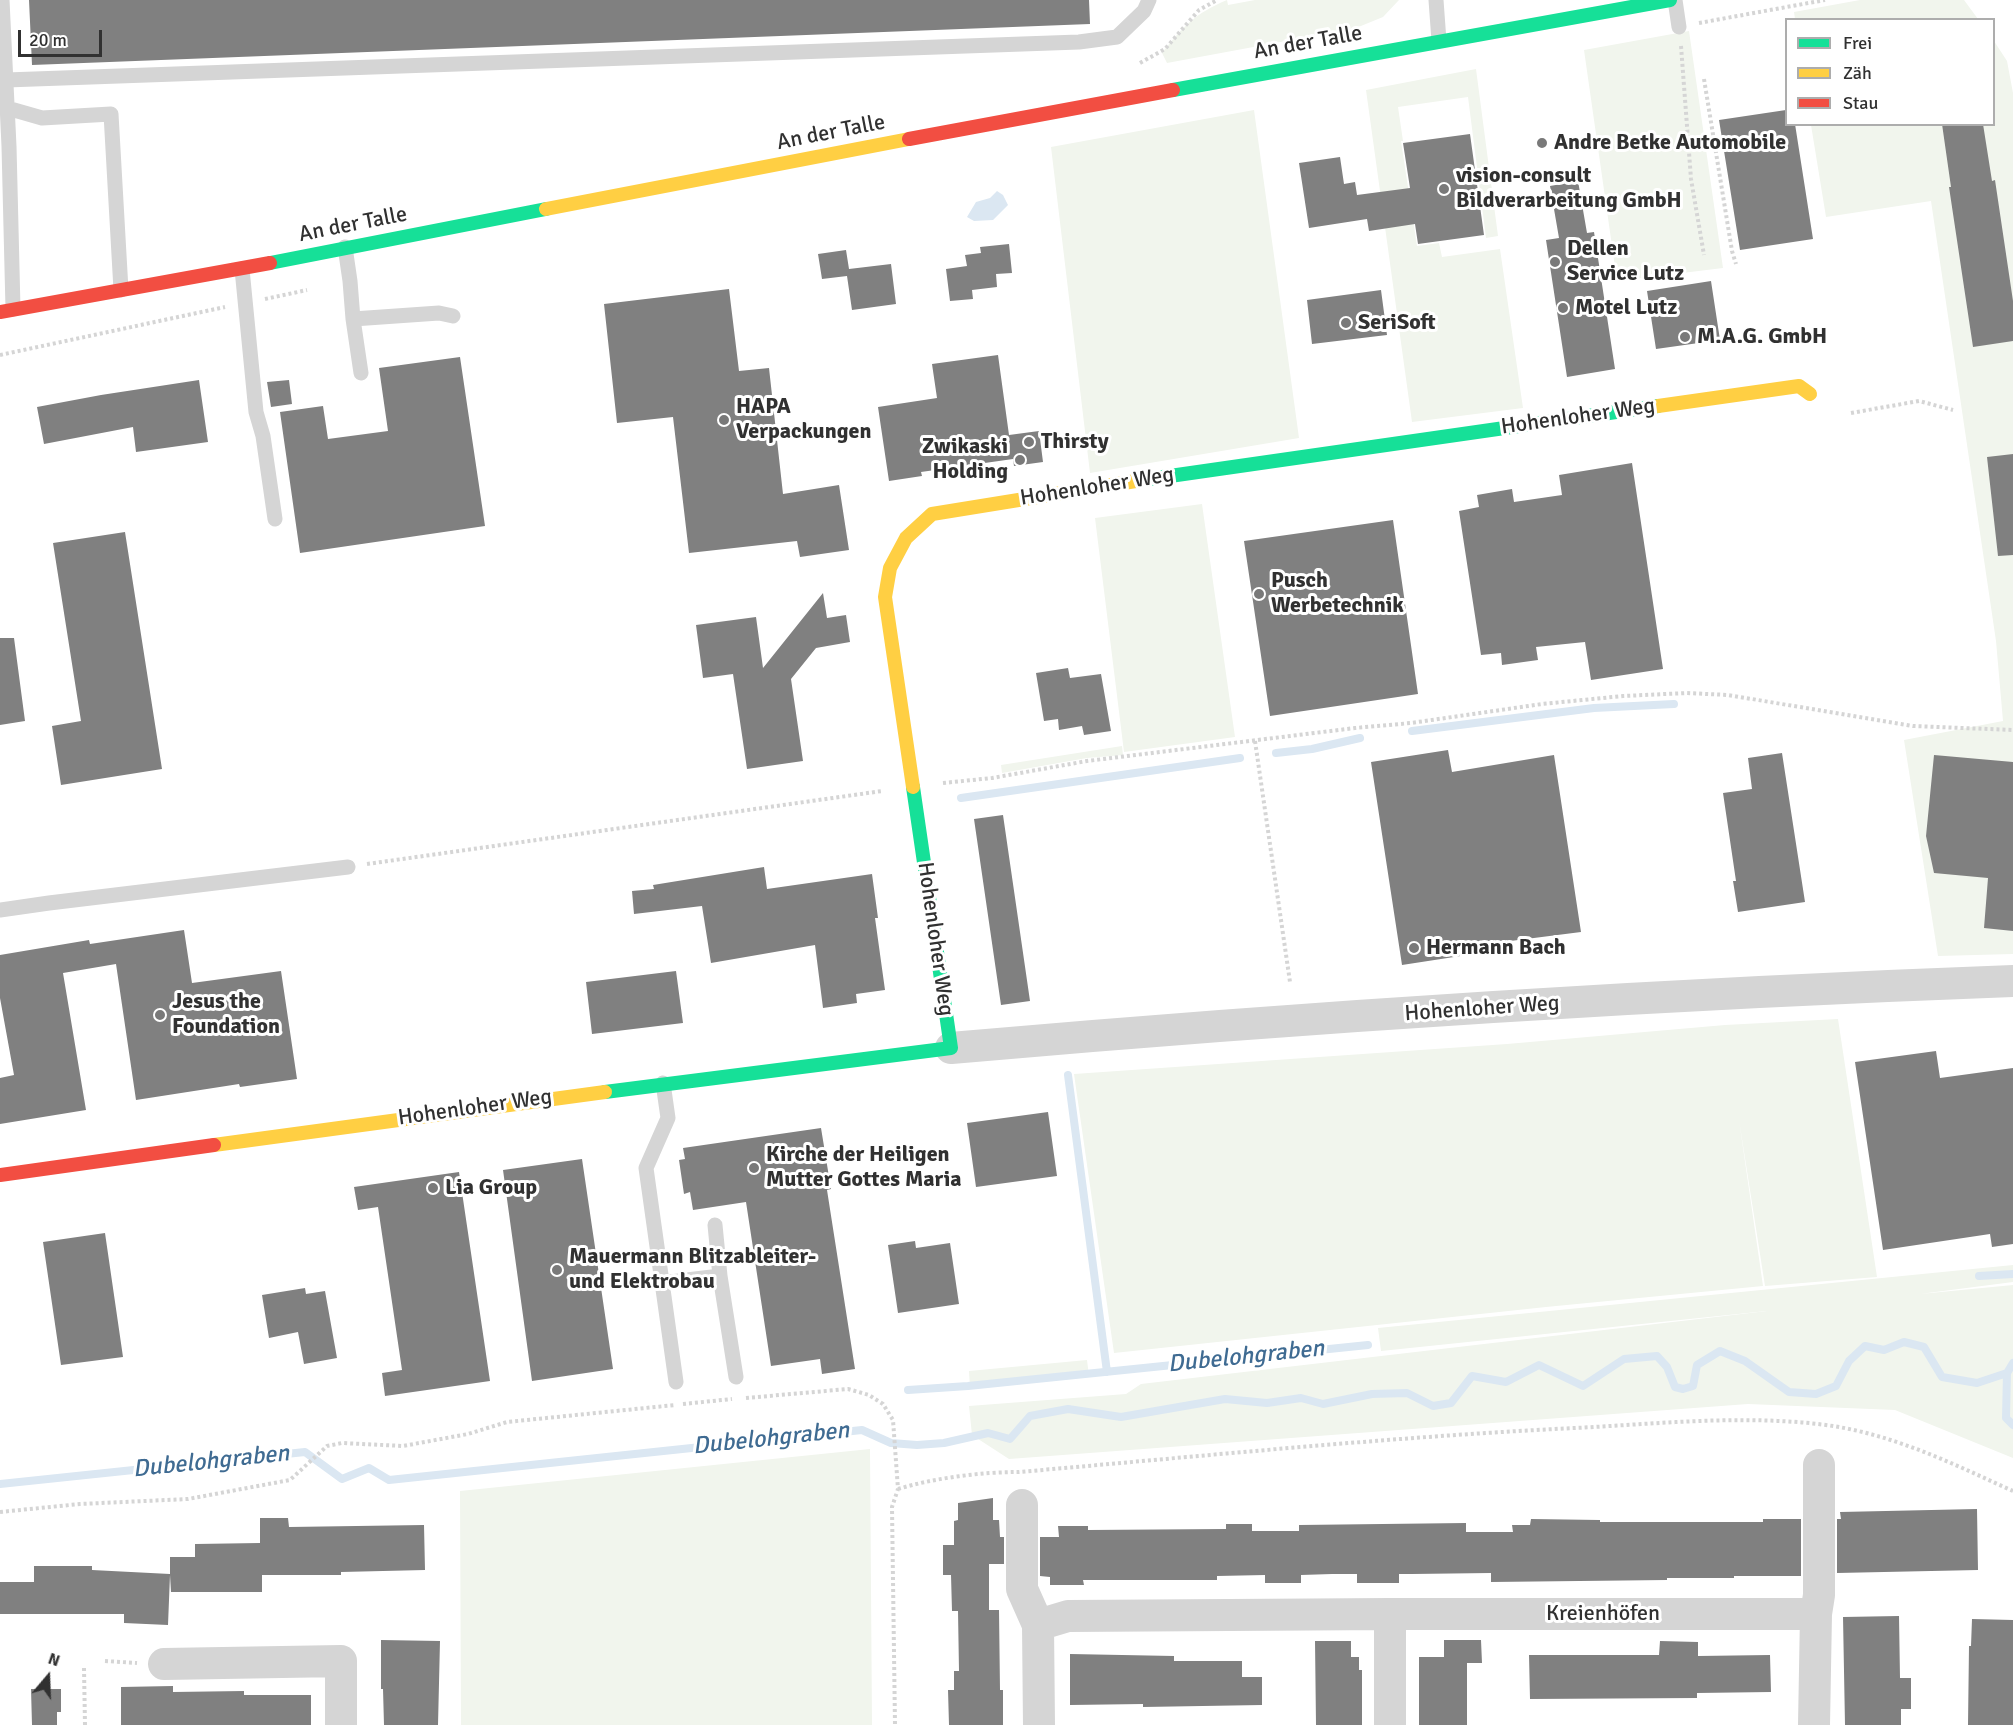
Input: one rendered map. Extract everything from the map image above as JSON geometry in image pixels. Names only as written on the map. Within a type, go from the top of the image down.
[{"type":"street","name":"An der Talle","points":[[6,310],[242,269],[650,188],[1670,0]]},
{"type":"street","name":"Hohenloher Weg","points":[[951,1048],[885,597],[890,568],[906,538],[932,514],[1095,487],[1799,386],[1810,394]]},
{"type":"street","name":"Hohenloher Weg","points":[[0,1175],[324,1128],[951,1048],[1156,1030],[1777,990],[2013,981]]},
{"type":"street","points":[[1814,1725],[1816,1614],[1820,1594],[1819,1464]]},
{"type":"street","points":[[1022,1505],[1022,1589],[1038,1625],[1039,1725]]},
{"type":"street","points":[[1390,1614],[1390,1725]]},
{"type":"street","name":"Kreienhöfen","points":[[1038,1625],[1068,1616],[1816,1614]]},
{"type":"street","points":[[164,1665],[341,1661],[340,1725]]},
{"type":"lane","points":[[2,0],[6,81],[4,107],[6,310]]},
{"type":"lane","points":[[6,81],[1079,42],[1117,37],[1144,11],[1149,0]]},
{"type":"lane","points":[[1436,0],[1439,41]]},
{"type":"lane","points":[[1676,0],[1679,27]]},
{"type":"lane","points":[[4,107],[42,118],[111,114],[121,290]]},
{"type":"lane","points":[[345,248],[352,320],[361,373]]},
{"type":"lane","points":[[242,269],[256,412],[275,519]]},
{"type":"lane","points":[[352,320],[439,313],[453,316]]},
{"type":"lane","points":[[0,910],[348,867]]},
{"type":"lane","points":[[663,1083],[668,1118],[646,1168],[676,1382]]},
{"type":"lane","points":[[715,1225],[720,1276],[736,1377]]},
{"type":"lane","points":[[662,1282],[720,1276]]},
{"type":"path","points":[[1679,27],[1691,179],[1704,255]]},
{"type":"path","points":[[1704,79],[1736,264]]},
{"type":"path","points":[[1851,413],[1919,401],[1953,410]]},
{"type":"path","points":[[348,867],[992,778],[1087,761],[1411,723],[1542,704],[1623,696],[1687,693],[1728,695],[1913,726],[2013,730]]},
{"type":"path","points":[[1256,741],[1290,982]]},
{"type":"path","points":[[0,1512],[80,1504],[188,1498],[290,1480],[327,1446],[342,1443],[403,1446],[438,1441],[507,1422],[848,1389],[869,1395],[883,1404],[892,1420],[894,1434],[898,1489],[892,1507],[895,1725]]},
{"type":"path","points":[[898,1489],[915,1484],[998,1472],[1474,1433],[1749,1420],[1819,1424],[1883,1437],[1926,1451],[2013,1491]]},
{"type":"path","points":[[84,1668],[85,1725]]},
{"type":"shaded area","points":[[1227,0],[1228,5],[1255,0],[1399,0],[1383,17],[1356,28],[1167,63],[1162,53],[1184,28],[1206,10]]},
{"type":"shaded area","points":[[1860,0],[1964,0],[1977,18],[1795,18],[1794,12]]},
{"type":"shaded area","points":[[1689,31],[1723,268],[1617,281],[1584,50]]},
{"type":"shaded area","points":[[1995,43],[2007,61],[2013,93],[2013,954],[1938,956],[1904,740],[2003,721],[1996,641],[1931,201],[1826,217],[1811,126],[1995,126]]},
{"type":"shaded area","points":[[1476,69],[1498,236],[1486,238],[1468,97],[1398,107],[1403,141],[1401,141],[1417,246],[1439,243],[1442,257],[1500,249],[1523,408],[1412,422],[1366,90]]},
{"type":"shaded area","points":[[1254,110],[1299,438],[1090,473],[1051,147]]},
{"type":"shaded area","points":[[997,191],[1003,195],[1008,205],[993,220],[974,221],[967,217],[976,202],[990,198]]},
{"type":"shaded area","points":[[1202,504],[1235,737],[1124,752],[1095,518]]},
{"type":"shaded area","points":[[1122,746],[1123,755],[1087,758],[1002,773],[1001,765]]},
{"type":"shaded area","points":[[1838,1019],[1877,1277],[1765,1286],[1739,1120],[1763,1286],[1114,1353],[1074,1074],[1507,1044],[1725,1025]]},
{"type":"shaded area","points":[[2013,1265],[2013,1282],[1920,1294],[2013,1285],[2013,1458],[1895,1410],[1748,1404],[1009,1459],[972,1435],[969,1406],[1126,1394],[1141,1384],[1767,1311],[1381,1351],[1378,1328]]},
{"type":"shaded area","points":[[1087,1360],[1089,1376],[970,1388],[969,1371]]},
{"type":"shaded area","points":[[870,1449],[872,1725],[461,1725],[460,1491]]},
{"type":"building","points":[[29,0],[1089,0],[1090,24],[32,65]]},
{"type":"building","points":[[1785,110],[1785,126],[1795,126],[1813,239],[1740,250],[1719,120]]},
{"type":"building","points":[[1942,126],[1983,126],[1992,181],[1995,180],[2013,301],[2013,341],[1973,347],[1949,187],[1951,187]]},
{"type":"building","points":[[1470,134],[1484,235],[1418,244],[1415,224],[1369,231],[1367,219],[1309,228],[1299,163],[1340,157],[1344,184],[1355,182],[1357,195],[1410,188],[1403,143]]},
{"type":"building","points":[[1578,181],[1587,233],[1594,232],[1615,369],[1567,377],[1546,240],[1559,238],[1550,186]]},
{"type":"building","points":[[1009,244],[1012,273],[996,274],[997,287],[972,290],[973,299],[950,301],[946,269],[967,266],[965,255],[981,253],[980,247]]},
{"type":"building","points":[[846,250],[849,269],[891,264],[896,304],[852,310],[847,276],[822,279],[818,254]]},
{"type":"building","points":[[1711,281],[1720,340],[1656,349],[1647,291]]},
{"type":"building","name":"HAPA Verpackungen","points":[[729,289],[739,371],[769,368],[783,494],[839,485],[849,550],[800,557],[797,541],[689,553],[673,417],[617,423],[604,304]]},
{"type":"building","points":[[1381,290],[1387,335],[1312,344],[1307,300]]},
{"type":"building","points":[[998,355],[1009,435],[1039,431],[1043,462],[1014,466],[1013,459],[921,472],[922,476],[889,481],[878,407],[937,398],[932,364]]},
{"type":"building","points":[[460,357],[485,526],[300,553],[280,412],[323,406],[328,439],[388,431],[379,368]]},
{"type":"building","points":[[199,380],[208,442],[136,452],[133,427],[44,444],[37,407]]},
{"type":"building","points":[[289,380],[292,404],[271,407],[267,382]]},
{"type":"building","points":[[2013,454],[2013,555],[1998,556],[1987,457]]},
{"type":"building","points":[[1632,463],[1663,669],[1591,680],[1585,642],[1536,647],[1538,660],[1502,665],[1501,653],[1481,655],[1459,511],[1479,507],[1477,495],[1512,489],[1514,502],[1562,495],[1559,475]]},
{"type":"building","points":[[1393,520],[1418,694],[1270,716],[1244,541]]},
{"type":"building","points":[[125,532],[162,769],[61,785],[52,726],[81,721],[53,543]]},
{"type":"building","points":[[823,593],[827,618],[846,615],[850,642],[816,648],[791,679],[803,761],[747,769],[733,674],[703,678],[696,625],[756,617],[763,668]]},
{"type":"building","points":[[0,638],[14,638],[25,721],[0,725]]},
{"type":"building","points":[[1068,668],[1070,678],[1101,674],[1111,731],[1084,735],[1082,726],[1059,730],[1058,719],[1044,721],[1036,673]]},
{"type":"building","points":[[1448,750],[1452,772],[1554,755],[1581,932],[1479,945],[1480,953],[1402,965],[1371,762]]},
{"type":"building","points":[[1782,753],[1805,902],[1738,912],[1733,881],[1736,881],[1723,793],[1752,789],[1748,758]]},
{"type":"building","points":[[1934,755],[2013,762],[2013,931],[1984,928],[1988,878],[1934,873],[1926,836]]},
{"type":"building","points":[[1003,815],[1030,1001],[1001,1005],[974,819]]},
{"type":"building","points":[[764,867],[767,889],[872,874],[878,918],[875,918],[885,990],[856,994],[857,1003],[823,1008],[815,945],[711,963],[702,906],[634,914],[632,891],[654,889],[653,885]]},
{"type":"building","points":[[184,930],[192,983],[281,971],[297,1079],[240,1087],[239,1084],[136,1100],[116,964],[63,973],[86,1110],[0,1124],[0,1078],[14,1075],[0,998],[0,955],[89,940],[90,944]]},
{"type":"building","points":[[676,971],[683,1023],[592,1034],[586,982]]},
{"type":"building","points":[[1936,1051],[1940,1078],[2013,1068],[2013,1244],[1992,1247],[1990,1234],[1883,1250],[1855,1062]]},
{"type":"building","points":[[1048,1112],[1057,1176],[976,1187],[967,1123]]},
{"type":"building","points":[[821,1128],[831,1189],[827,1190],[855,1369],[822,1374],[820,1359],[771,1366],[746,1202],[693,1210],[690,1192],[684,1194],[679,1160],[685,1159],[683,1148]]},
{"type":"building","name":"Mauermann Blitzableiter- und Elektrobau","points":[[582,1159],[613,1369],[532,1381],[503,1170]]},
{"type":"building","points":[[459,1172],[490,1381],[385,1396],[382,1373],[402,1370],[378,1207],[358,1210],[354,1187]]},
{"type":"building","points":[[105,1233],[123,1357],[61,1365],[43,1242]]},
{"type":"building","points":[[915,1241],[916,1248],[950,1243],[959,1304],[898,1313],[888,1245]]},
{"type":"building","points":[[305,1288],[306,1294],[325,1291],[337,1358],[304,1364],[298,1332],[269,1338],[262,1295]]},
{"type":"building","points":[[993,1498],[993,1520],[999,1520],[1000,1537],[1004,1537],[1004,1564],[989,1564],[989,1610],[999,1610],[1003,1725],[949,1725],[948,1690],[954,1690],[954,1671],[959,1671],[958,1611],[952,1611],[951,1575],[943,1575],[943,1545],[954,1545],[954,1521],[958,1520],[958,1503]]},
{"type":"building","points":[[1977,1509],[1978,1570],[1837,1573],[1837,1519],[1841,1519],[1840,1512]]},
{"type":"building","points":[[260,1518],[288,1518],[289,1527],[424,1525],[425,1570],[341,1572],[341,1575],[262,1575],[262,1592],[171,1592],[170,1575],[168,1625],[124,1623],[124,1614],[0,1614],[0,1582],[34,1582],[34,1566],[92,1566],[92,1570],[170,1574],[170,1557],[195,1557],[195,1544],[260,1543]]},
{"type":"building","points":[[1531,1519],[1600,1520],[1600,1522],[1763,1522],[1763,1519],[1801,1519],[1801,1576],[1491,1582],[1491,1573],[1399,1574],[1399,1583],[1357,1583],[1357,1574],[1332,1574],[1301,1575],[1301,1583],[1265,1583],[1265,1575],[1217,1576],[1217,1580],[1083,1580],[1084,1585],[1050,1585],[1050,1577],[1040,1576],[1040,1537],[1059,1537],[1058,1526],[1088,1526],[1088,1530],[1226,1529],[1226,1524],[1252,1524],[1252,1531],[1299,1531],[1299,1525],[1466,1523],[1466,1532],[1513,1532],[1512,1525],[1530,1525]]},
{"type":"building","points":[[1899,1616],[1900,1678],[1911,1678],[1911,1709],[1901,1709],[1901,1725],[1845,1725],[1843,1617]]},
{"type":"building","points":[[1972,1619],[2013,1620],[2013,1725],[1968,1725],[1969,1646],[1971,1646]]},
{"type":"building","points":[[381,1640],[440,1641],[438,1725],[384,1725]]},
{"type":"building","points":[[1444,1640],[1481,1640],[1482,1663],[1467,1663],[1467,1725],[1419,1725],[1419,1657],[1444,1657]]},
{"type":"building","points":[[1315,1641],[1351,1641],[1351,1657],[1359,1657],[1359,1670],[1362,1670],[1362,1725],[1316,1725]]},
{"type":"building","points":[[1660,1641],[1698,1642],[1698,1656],[1770,1655],[1771,1692],[1697,1693],[1697,1698],[1530,1699],[1529,1655],[1659,1655]]},
{"type":"building","points":[[1070,1654],[1174,1656],[1174,1661],[1242,1661],[1242,1677],[1262,1677],[1262,1705],[1143,1707],[1143,1704],[1070,1705]]},
{"type":"building","points":[[173,1686],[173,1692],[244,1691],[244,1695],[311,1695],[311,1725],[121,1725],[121,1687]]},
{"type":"building","points":[[31,1689],[61,1689],[61,1712],[57,1712],[57,1725],[32,1725]]},
{"type":"waterway","points":[[1412,731],[1594,708],[1674,704]]},
{"type":"waterway","points":[[1276,753],[1312,749],[1360,738]]},
{"type":"waterway","points":[[961,798],[1240,758]]},
{"type":"waterway","points":[[1068,1075],[1107,1372]]},
{"type":"waterway","name":"Dubelohgraben","points":[[1979,1276],[2013,1274]]},
{"type":"waterway","name":"Dubelohgraben","points":[[0,1484],[305,1452],[342,1479],[369,1468],[389,1480],[862,1430],[891,1443],[917,1445],[944,1443],[988,1433],[1010,1439],[1030,1416],[1068,1409],[1121,1417],[1225,1399],[1267,1403],[1301,1398],[1323,1404],[1372,1394],[1407,1393],[1433,1406],[1451,1403],[1472,1376],[1506,1382],[1539,1365],[1583,1386],[1624,1359],[1657,1356],[1667,1367],[1675,1387],[1683,1389],[1693,1386],[1697,1365],[1720,1351],[1745,1361],[1789,1392],[1816,1394],[1836,1386],[1849,1361],[1865,1346],[1884,1350],[1904,1342],[1924,1347],[1942,1377],[1977,1383],[2007,1373],[2013,1363]]},
{"type":"waterway","name":"Dubelohgraben","points":[[908,1390],[968,1386],[1368,1345]]},
{"type":"waterway","points":[[2007,1373],[2006,1418],[2013,1425]]},
{"type":"traffic: fast","points":[[1173,90],[1670,0]]},
{"type":"traffic: fast","points":[[270,263],[546,209]]},
{"type":"traffic: fast","points":[[1142,480],[1658,406]]},
{"type":"traffic: fast","points":[[605,1092],[951,1048],[913,787]]},
{"type":"traffic: slow","points":[[546,209],[909,139]]},
{"type":"traffic: slow","points":[[1658,406],[1799,386],[1810,394]]},
{"type":"traffic: slow","points":[[913,787],[885,597],[890,568],[906,538],[932,514],[1142,480]]},
{"type":"traffic: slow","points":[[214,1145],[605,1092]]},
{"type":"traffic: jam","points":[[909,139],[1173,90]]},
{"type":"traffic: jam","points":[[0,312],[270,263]]},
{"type":"traffic: jam","points":[[0,1175],[214,1145]]},
{"type":"place","name":"Andre Betke Automobile","points":[[1542,143]]},
{"type":"place","name":"vision-consult Bildverarbeitung GmbH","points":[[1444,189]]},
{"type":"place","name":"Dellen Service Lutz","points":[[1555,262]]},
{"type":"place","name":"Motel Lutz","points":[[1563,308]]},
{"type":"place","name":"SeriSoft","points":[[1346,323]]},
{"type":"place","name":"M.A.G. GmbH","points":[[1685,337]]},
{"type":"place","name":"HAPA Verpackungen","points":[[724,420]]},
{"type":"place","name":"Thirsty","points":[[1029,442]]},
{"type":"place","name":"Zwikaski Holding","points":[[1020,460]]},
{"type":"place","name":"Pusch Werbetechnik","points":[[1259,594]]},
{"type":"place","name":"Hermann Bach","points":[[1414,948]]},
{"type":"place","name":"Jesus the Foundation","points":[[160,1015]]},
{"type":"place","name":"Kirche der Heiligen Mutter Gottes Maria","points":[[754,1168]]},
{"type":"place","name":"Lia Group","points":[[433,1188]]},
{"type":"place","name":"Mauermann Blitzableiter- und Elektrobau","points":[[557,1270]]}]
